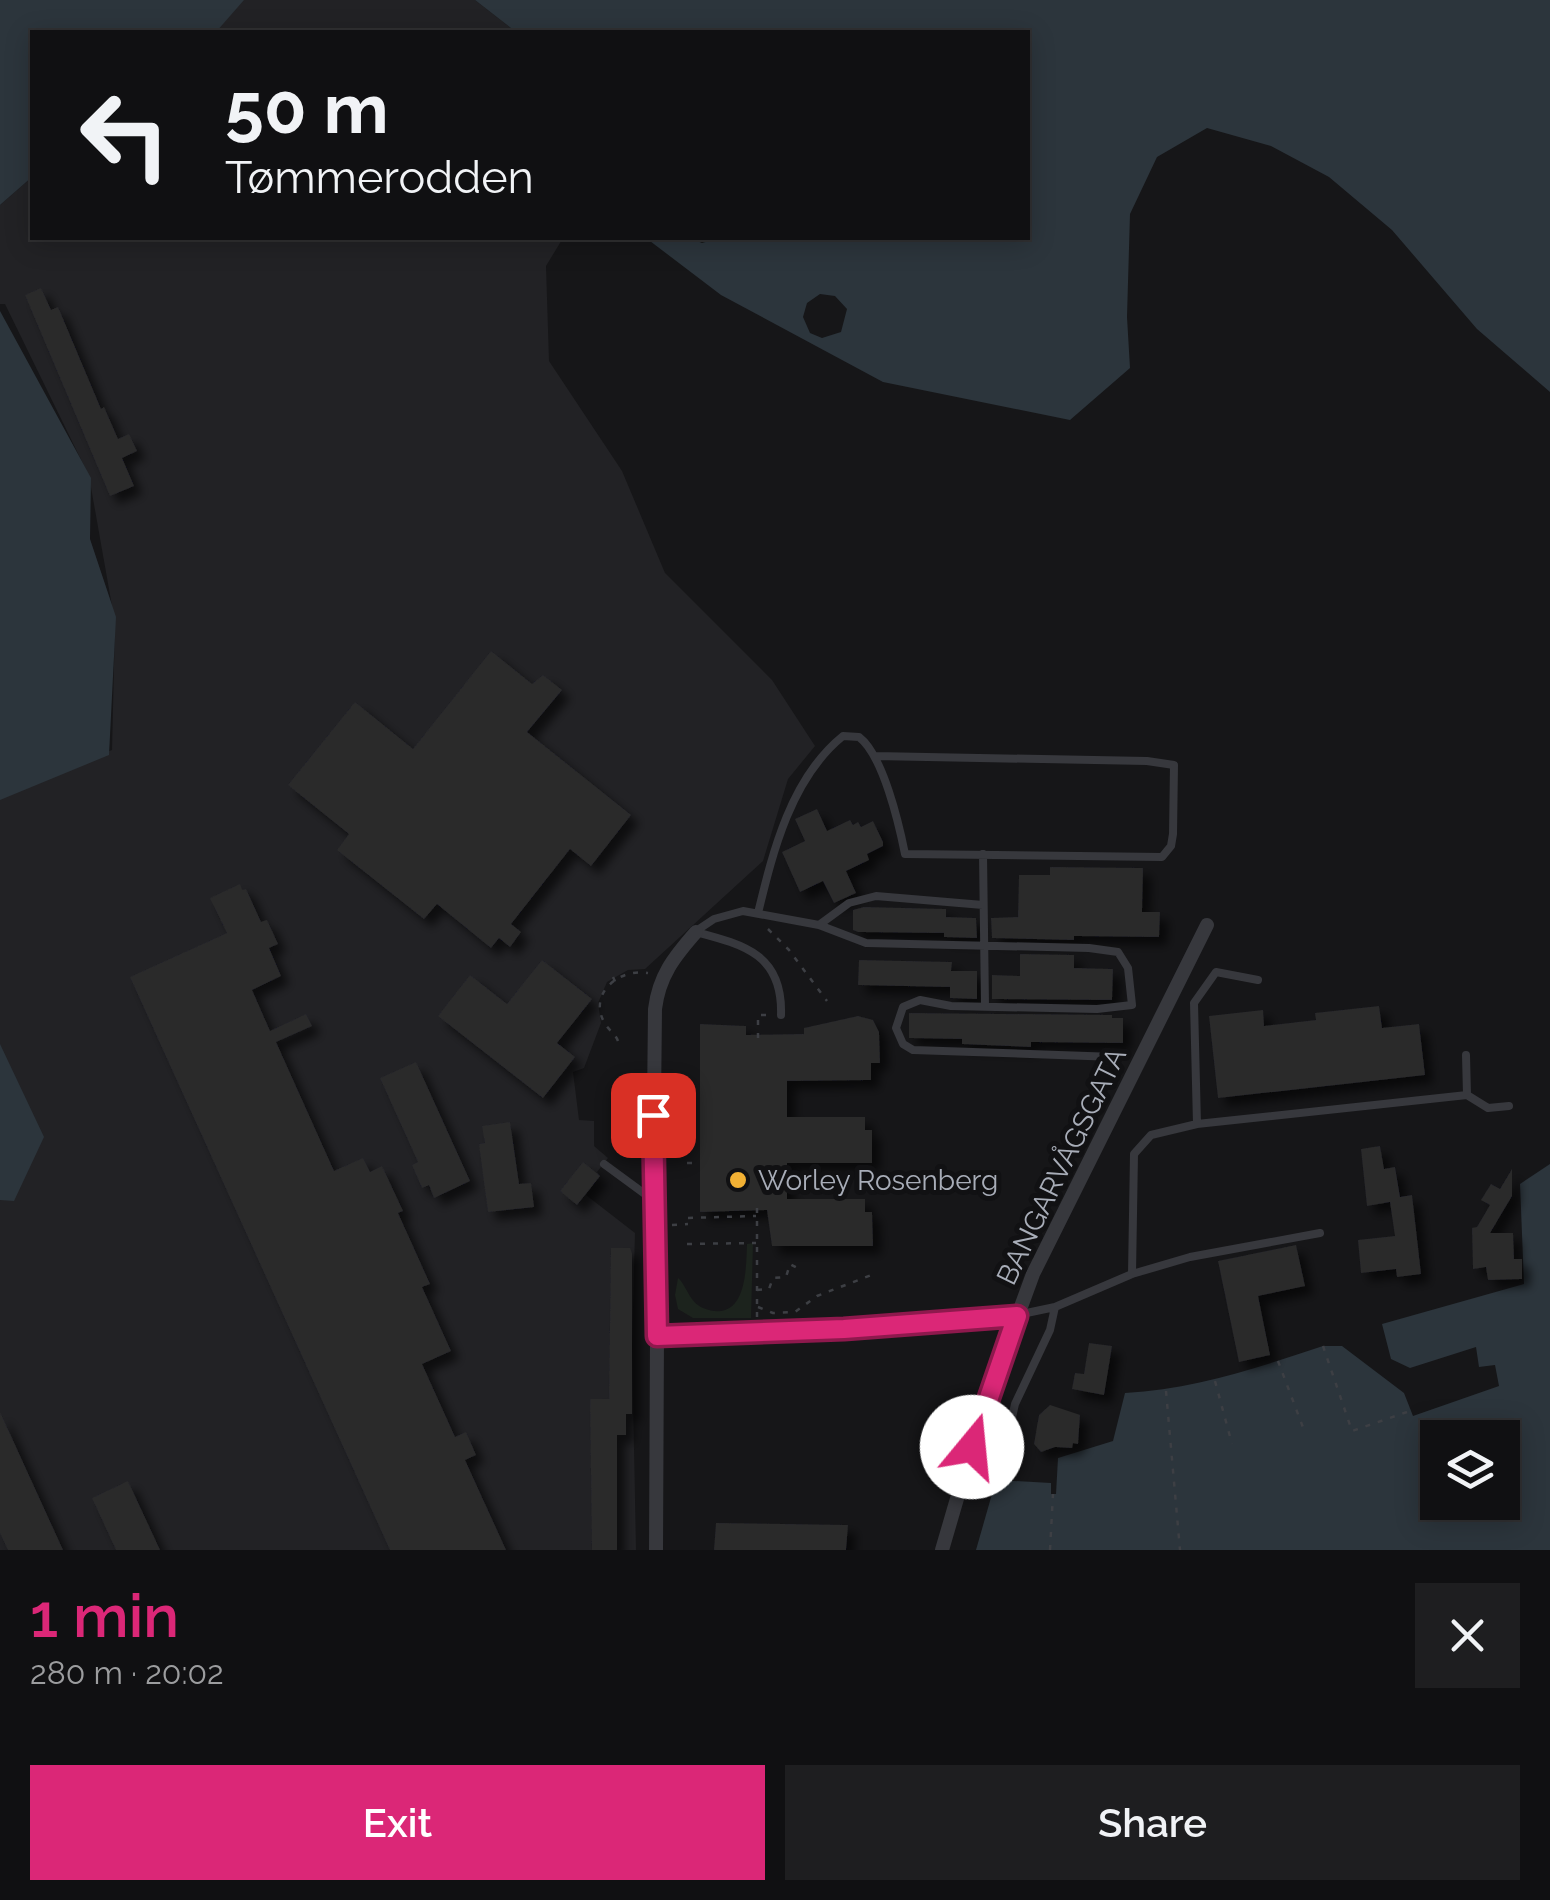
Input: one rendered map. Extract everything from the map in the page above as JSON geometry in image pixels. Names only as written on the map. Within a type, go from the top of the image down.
[{"type":"street","name":"BANGARVÅGSGATA","points":[[942,1550],[982,1413],[1033,1274],[1207,926]]},
{"type":"street","points":[[656,1550],[653,1115],[658,987],[669,964],[696,932]]},
{"type":"lane","points":[[753,912],[774,849],[812,772],[844,736],[858,737],[875,756],[905,854],[1162,856],[1171,846],[1174,765],[1147,760],[875,756]]},
{"type":"lane","points":[[983,854],[985,1006]]},
{"type":"lane","points":[[819,925],[849,902],[876,896],[984,905]]},
{"type":"lane","points":[[696,932],[722,916],[753,912],[819,925],[866,943],[1118,952],[1128,968],[1132,1005],[1098,1009],[911,1002],[899,1012],[898,1035],[902,1044],[913,1050],[1116,1057]]},
{"type":"lane","points":[[696,932],[738,943],[768,965],[777,981],[781,1016]]},
{"type":"lane","points":[[1197,1124],[1194,1003],[1216,972],[1258,980]]},
{"type":"lane","points":[[1466,1055],[1467,1095]]},
{"type":"lane","points":[[1132,1274],[1134,1154],[1151,1135],[1197,1124],[1467,1095],[1488,1108],[1509,1106]]},
{"type":"lane","points":[[616,1113],[653,1115]]},
{"type":"lane","points":[[604,1164],[653,1200]]},
{"type":"lane","points":[[657,1336],[844,1329],[1017,1316],[1054,1307],[1132,1274],[1190,1257],[1320,1233]]},
{"type":"lane","points":[[1002,1462],[1015,1404],[1050,1330],[1054,1307]]},
{"type":"path","points":[[753,912],[827,1001]]},
{"type":"path","points":[[618,1041],[604,1024],[599,1006],[606,988],[614,979],[638,971],[649,973]]},
{"type":"path","points":[[614,979],[618,986]]},
{"type":"path","points":[[758,1038],[758,1015],[781,1016]]},
{"type":"path","points":[[688,1164],[700,1163]]},
{"type":"path","points":[[757,1204],[757,1332]]},
{"type":"path","points":[[688,1218],[757,1216]]},
{"type":"path","points":[[672,1225],[688,1224]]},
{"type":"path","points":[[688,1244],[756,1243]]},
{"type":"path","points":[[757,1290],[769,1289],[776,1276],[786,1276],[790,1264],[800,1268]]},
{"type":"path","points":[[757,1306],[773,1313],[795,1312],[817,1296],[874,1274]]},
{"type":"path","points":[[1324,1346],[1352,1431],[1410,1411]]},
{"type":"path","points":[[1278,1361],[1304,1430]]},
{"type":"path","points":[[1215,1381],[1232,1444]]},
{"type":"path","points":[[1166,1391],[1180,1550]]},
{"type":"path","points":[[1050,1550],[1053,1494]]},
{"type":"shaded area","points":[[0,0],[244,0],[218,30],[30,30],[30,179],[0,205]]},
{"type":"shaded area","points":[[240,0],[475,0],[513,30],[213,30]]},
{"type":"shaded area","points":[[475,0],[1550,0],[1550,392],[1477,329],[1392,230],[1329,177],[1271,146],[1207,128],[1157,157],[1130,214],[1130,368],[1070,420],[883,382],[721,295],[649,240],[1030,240],[1030,30],[513,30]],"holes":[[[820,294],[835,296],[847,309],[841,332],[822,338],[810,333],[803,317],[807,303]]]},
{"type":"shaded area","points":[[30,179],[30,240],[562,240],[546,266],[549,361],[622,471],[665,573],[772,680],[815,746],[788,779],[763,861],[645,969],[628,970],[607,982],[598,1003],[601,1023],[584,1068],[573,1072],[579,1120],[594,1121],[594,1146],[608,1158],[586,1195],[635,1233],[632,1346],[636,1550],[0,1550],[0,794],[112,750],[115,623],[89,476],[5,304],[0,304],[0,205]]},
{"type":"shaded area","points":[[0,311],[91,478],[90,539],[116,617],[109,755],[0,800]]},
{"type":"shaded area","points":[[0,1044],[44,1137],[14,1201],[0,1200]]},
{"type":"shaded area","points":[[1550,1164],[1550,1550],[976,1550],[996,1480],[1051,1483],[1051,1494],[1056,1494],[1058,1458],[1113,1441],[1125,1393],[1201,1382],[1323,1346],[1342,1346],[1404,1393],[1413,1416],[1499,1386],[1495,1365],[1479,1367],[1476,1347],[1410,1368],[1391,1359],[1382,1324],[1524,1284],[1520,1184]]},
{"type":"shaded area","points":[[753,1243],[751,1318],[693,1318],[678,1309],[678,1278],[703,1308],[728,1309],[736,1302],[744,1280],[747,1244]]},
{"type":"building","points":[[41,288],[51,310],[58,307],[101,409],[104,407],[118,439],[129,434],[137,451],[122,458],[134,486],[110,496],[25,295]]},
{"type":"building","points":[[491,651],[532,684],[543,675],[562,690],[527,732],[631,815],[591,866],[570,849],[511,924],[521,932],[510,947],[499,938],[491,948],[437,904],[424,919],[337,850],[349,834],[288,785],[355,702],[413,749]]},
{"type":"building","points":[[817,809],[827,831],[850,820],[861,827],[873,821],[883,842],[883,846],[867,854],[869,860],[846,871],[856,893],[834,903],[823,881],[800,892],[782,852],[805,841],[795,819]]},
{"type":"building","points":[[1050,867],[1143,868],[1142,912],[1160,912],[1159,937],[992,938],[991,918],[1018,917],[1019,875],[1050,875]]},
{"type":"building","points":[[240,884],[261,922],[267,920],[278,944],[269,948],[281,976],[252,990],[270,1031],[306,1014],[312,1026],[276,1042],[334,1171],[363,1158],[370,1172],[382,1166],[403,1211],[398,1213],[430,1284],[422,1287],[451,1351],[422,1364],[455,1437],[466,1432],[476,1455],[465,1460],[506,1550],[390,1550],[130,977],[227,933],[210,898]]},
{"type":"building","points":[[946,909],[946,917],[976,918],[977,938],[944,937],[944,933],[858,932],[853,930],[853,910]]},
{"type":"building","points":[[1020,954],[1074,955],[1074,968],[1113,969],[1112,1000],[992,999],[992,975],[1020,976]]},
{"type":"building","points":[[542,960],[592,999],[557,1043],[575,1057],[543,1098],[438,1016],[470,975],[507,1004]]},
{"type":"building","points":[[859,960],[952,962],[951,971],[977,971],[977,999],[950,998],[950,987],[858,985]]},
{"type":"building","points":[[1379,1006],[1382,1028],[1419,1024],[1425,1075],[1218,1098],[1209,1016],[1263,1010],[1264,1026],[1316,1020],[1315,1013]]},
{"type":"building","points":[[909,1013],[1112,1015],[1123,1018],[1123,1043],[1031,1042],[1031,1047],[909,1038]]},
{"type":"building","points":[[858,1016],[873,1020],[879,1032],[880,1063],[871,1063],[871,1080],[787,1081],[787,1117],[865,1117],[865,1130],[872,1130],[872,1163],[787,1163],[787,1199],[865,1199],[865,1212],[872,1212],[873,1246],[772,1246],[767,1210],[700,1212],[700,1024],[746,1026],[746,1035],[804,1034],[804,1028]]},
{"type":"building","points":[[416,1062],[470,1181],[434,1198],[429,1185],[422,1188],[412,1165],[418,1162],[380,1078]]},
{"type":"building","points":[[510,1122],[519,1184],[531,1183],[534,1207],[488,1212],[479,1144],[485,1143],[482,1126]]},
{"type":"building","points":[[1380,1146],[1384,1169],[1395,1167],[1400,1197],[1412,1195],[1421,1274],[1397,1277],[1396,1269],[1361,1273],[1358,1240],[1395,1236],[1390,1202],[1367,1206],[1361,1149]]},
{"type":"building","points":[[583,1162],[600,1176],[577,1205],[560,1191]]},
{"type":"building","points":[[1512,1169],[1512,1196],[1490,1233],[1513,1233],[1514,1259],[1522,1259],[1522,1279],[1488,1280],[1486,1267],[1473,1269],[1472,1228],[1477,1227],[1490,1205],[1481,1200],[1491,1184],[1500,1189]]},
{"type":"building","points":[[1296,1245],[1305,1286],[1258,1296],[1270,1355],[1239,1362],[1218,1261]]},
{"type":"building","points":[[611,1248],[630,1248],[632,1254],[632,1414],[626,1414],[626,1435],[617,1435],[617,1550],[592,1550],[590,1399],[609,1399]]},
{"type":"building","points":[[1089,1343],[1112,1346],[1104,1395],[1072,1389],[1075,1373],[1084,1374]]},
{"type":"building","points":[[1050,1405],[1080,1415],[1078,1444],[1073,1443],[1072,1448],[1055,1447],[1041,1452],[1034,1444],[1039,1415]]},
{"type":"building","points":[[0,1412],[63,1550],[8,1550],[0,1533]]},
{"type":"building","points":[[128,1481],[160,1550],[116,1550],[92,1498]]},
{"type":"building","points":[[716,1523],[848,1525],[846,1550],[714,1550]]},
{"type":"place","name":"Worley Rosenberg","points":[[738,1180]]},
{"type":"route","points":[[653,1115],[657,1336],[844,1329],[1017,1316],[972,1447]]}]
